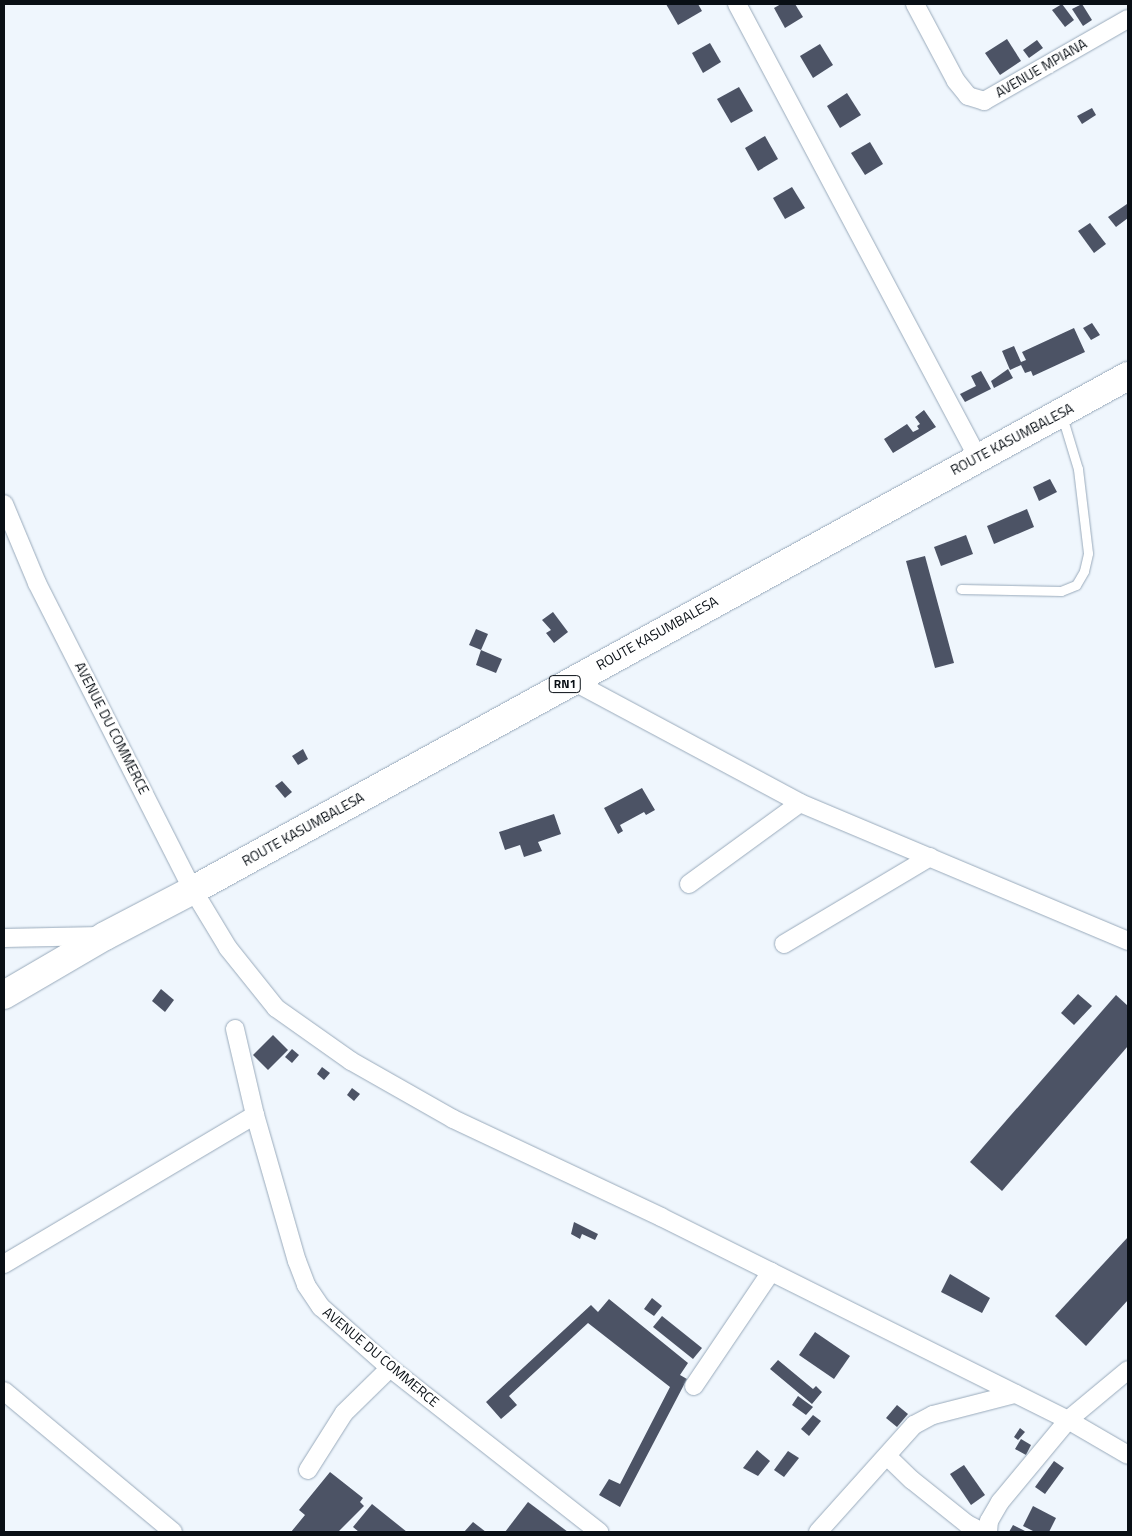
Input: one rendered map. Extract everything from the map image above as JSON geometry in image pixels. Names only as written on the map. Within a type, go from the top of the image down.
[{"type":"highway","name":"ROUTE KASUMBALESA","points":[[4,995],[105,936],[193,890],[977,456],[1061,414],[1128,376]]},
{"type":"street","points":[[737,4],[977,456]]},
{"type":"street","name":"AVENUE MPIANA","points":[[915,4],[956,81],[968,96],[984,101],[1128,19]]},
{"type":"street","name":"AVENUE DU COMMERCE","points":[[4,504],[37,583],[193,890],[228,948],[276,1008],[370,1073],[453,1119],[771,1272],[1068,1420],[1128,1455]]},
{"type":"street","points":[[571,680],[800,803],[1128,941]]},
{"type":"street","points":[[689,884],[800,803]]},
{"type":"street","points":[[784,944],[930,857]]},
{"type":"street","points":[[4,938],[105,936]]},
{"type":"street","name":"AVENUE DU COMMERCE","points":[[235,1028],[255,1115],[306,1285],[339,1325],[390,1368],[599,1532]]},
{"type":"street","points":[[4,1264],[255,1115]]},
{"type":"street","points":[[694,1386],[771,1272]]},
{"type":"street","points":[[308,1470],[344,1413],[390,1368]]},
{"type":"street","points":[[988,1532],[989,1521],[1000,1502],[1068,1420],[1128,1370]]},
{"type":"street","points":[[4,1391],[173,1532]]},
{"type":"street","points":[[818,1532],[888,1457],[914,1425],[933,1415],[1015,1394]]},
{"type":"street","points":[[888,1457],[919,1486],[983,1532]]},
{"type":"lane","points":[[961,589],[1061,591],[1076,584],[1084,571],[1088,553],[1078,469],[1061,414]]},
{"type":"building","points":[[666,4],[698,4],[702,11],[678,25]]},
{"type":"building","points":[[781,4],[795,4],[803,17],[785,28],[774,8]]},
{"type":"building","points":[[1062,4],[1074,20],[1065,27],[1052,10]]},
{"type":"building","points":[[1082,4],[1092,20],[1083,26],[1072,9]]},
{"type":"building","points":[[1007,39],[1021,61],[1000,75],[985,53]]},
{"type":"building","points":[[1037,40],[1043,48],[1029,58],[1023,50]]},
{"type":"building","points":[[710,43],[721,62],[703,73],[692,53]]},
{"type":"building","points":[[820,44],[833,65],[813,78],[800,56]]},
{"type":"building","points":[[739,87],[753,111],[731,123],[717,99]]},
{"type":"building","points":[[847,93],[861,115],[840,128],[827,106]]},
{"type":"building","points":[[1092,108],[1096,115],[1082,124],[1077,116]]},
{"type":"building","points":[[765,136],[778,159],[758,171],[745,148]]},
{"type":"building","points":[[870,142],[883,164],[865,175],[851,153]]},
{"type":"building","points":[[792,187],[805,208],[785,219],[773,198]]},
{"type":"building","points":[[1127,204],[1128,218],[1116,227],[1108,217]]},
{"type":"building","points":[[1090,223],[1106,244],[1094,253],[1078,231]]},
{"type":"building","points":[[1092,323],[1100,335],[1091,340],[1083,328]]},
{"type":"building","points":[[1074,328],[1085,352],[1033,376],[1031,371],[1025,373],[1021,365],[1010,370],[1002,351],[1014,346],[1021,362],[1026,360],[1022,352]]},
{"type":"building","points":[[1008,369],[1013,378],[994,388],[991,381]]},
{"type":"building","points":[[981,371],[991,389],[965,402],[960,394],[976,386],[971,376]]},
{"type":"building","points":[[924,410],[936,427],[893,453],[884,439],[907,424],[913,432],[919,429],[917,426],[920,424],[915,417]]},
{"type":"building","points":[[1050,479],[1057,492],[1039,501],[1033,487]]},
{"type":"building","points":[[1027,509],[1034,527],[994,544],[987,526]]},
{"type":"building","points":[[966,535],[973,554],[941,566],[934,547]]},
{"type":"building","points":[[925,556],[954,663],[935,668],[906,561]]},
{"type":"building","points":[[553,612],[568,632],[554,643],[546,633],[551,630],[542,620]]},
{"type":"building","points":[[476,629],[488,634],[481,650],[469,645]]},
{"type":"building","points":[[481,650],[502,659],[496,673],[476,665]]},
{"type":"building","points":[[303,749],[308,759],[298,765],[292,756]]},
{"type":"building","points":[[282,781],[292,792],[285,798],[275,786]]},
{"type":"building","points":[[642,788],[655,810],[646,815],[644,812],[620,825],[623,831],[618,834],[604,808]]},
{"type":"building","points":[[554,814],[561,834],[538,842],[542,851],[524,857],[520,845],[505,850],[499,832]]},
{"type":"building","points":[[161,989],[174,1000],[165,1012],[152,1001]]},
{"type":"building","points":[[1078,994],[1092,1006],[1074,1025],[1061,1013]]},
{"type":"building","points":[[1116,995],[1128,1006],[1128,1046],[1002,1191],[970,1162]]},
{"type":"building","points":[[273,1035],[288,1050],[268,1070],[253,1055]]},
{"type":"building","points":[[292,1049],[299,1055],[292,1063],[285,1057]]},
{"type":"building","points":[[322,1067],[330,1073],[324,1080],[317,1074]]},
{"type":"building","points":[[352,1088],[360,1094],[354,1101],[347,1095]]},
{"type":"building","points":[[574,1222],[598,1234],[595,1240],[582,1234],[580,1239],[571,1234]]},
{"type":"building","points":[[1128,1237],[1128,1300],[1086,1346],[1055,1316]]},
{"type":"building","points":[[950,1274],[990,1298],[982,1313],[941,1292]]},
{"type":"building","points":[[652,1298],[662,1306],[654,1316],[644,1309]]},
{"type":"building","points":[[609,1299],[688,1363],[680,1375],[687,1379],[620,1507],[599,1495],[609,1479],[620,1484],[670,1387],[588,1323],[509,1396],[517,1405],[501,1419],[486,1402],[591,1305],[598,1312]]},
{"type":"building","points":[[662,1316],[702,1348],[693,1359],[653,1327]]},
{"type":"building","points":[[815,1332],[850,1356],[834,1379],[799,1355]]},
{"type":"building","points":[[778,1360],[813,1389],[816,1386],[822,1392],[812,1404],[770,1369]]},
{"type":"building","points":[[798,1396],[813,1407],[806,1415],[792,1405]]},
{"type":"building","points":[[897,1405],[908,1414],[897,1427],[886,1418]]},
{"type":"building","points":[[813,1415],[821,1421],[809,1436],[801,1429]]},
{"type":"building","points":[[1020,1428],[1025,1432],[1018,1440],[1014,1437]]},
{"type":"building","points":[[1021,1439],[1031,1445],[1026,1455],[1015,1449]]},
{"type":"building","points":[[757,1450],[770,1461],[758,1476],[743,1468]]},
{"type":"building","points":[[788,1451],[799,1458],[784,1477],[774,1470]]},
{"type":"building","points":[[1054,1461],[1064,1468],[1045,1494],[1035,1487]]},
{"type":"building","points":[[964,1465],[985,1495],[971,1505],[950,1474]]},
{"type":"building","points":[[330,1472],[363,1498],[360,1502],[364,1506],[338,1532],[291,1532],[305,1515],[299,1510]]},
{"type":"building","points":[[528,1502],[568,1532],[505,1532]]},
{"type":"building","points":[[372,1504],[407,1532],[359,1532],[353,1527]]},
{"type":"building","points":[[1033,1506],[1056,1518],[1049,1532],[1035,1532],[1023,1526]]},
{"type":"building","points":[[473,1522],[486,1532],[464,1532]]},
{"type":"building","points":[[1013,1525],[1027,1532],[1009,1532]]}]
